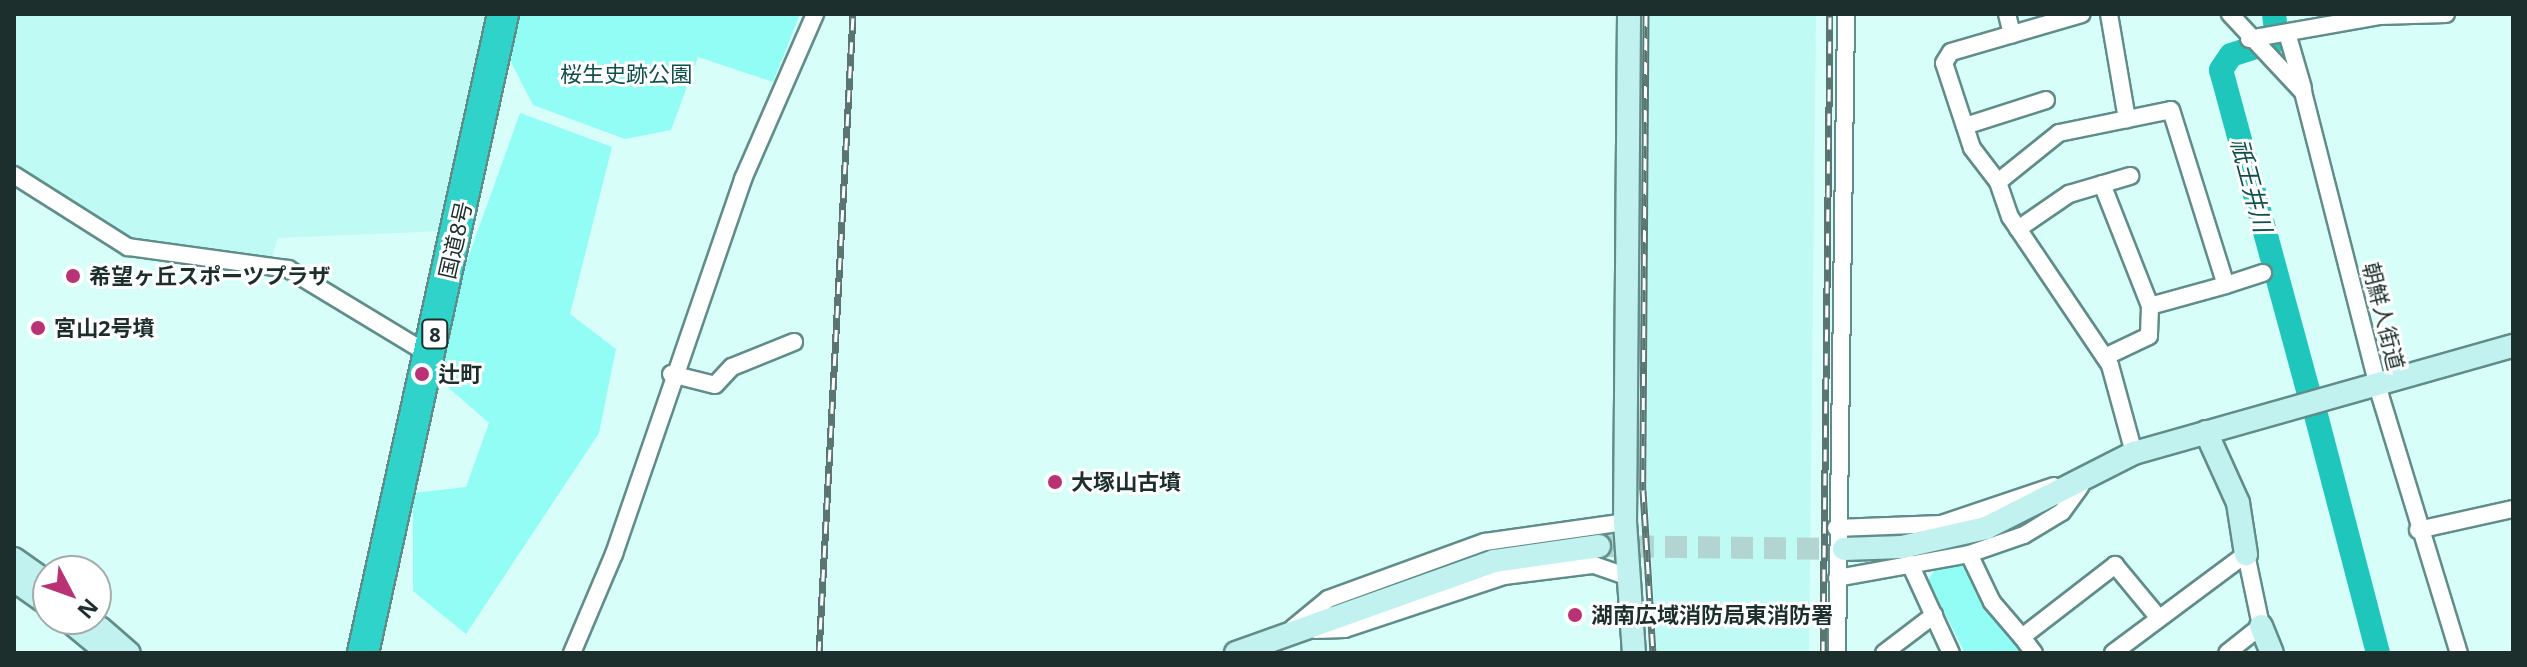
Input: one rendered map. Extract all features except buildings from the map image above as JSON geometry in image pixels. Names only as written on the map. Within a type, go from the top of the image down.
[{"type":"highway","name":"国道8号","points":[[363,653],[503,14]]},
{"type":"highway","points":[[343,653],[396,511]]},
{"type":"highway","points":[[384,653],[395,596],[396,511]]},
{"type":"street","points":[[572,653],[619,540],[671,374],[815,14]]},
{"type":"street","points":[[1629,14],[1625,522],[1634,653]]},
{"type":"street","points":[[1837,653],[1846,14]]},
{"type":"street","points":[[2007,14],[2012,34]]},
{"type":"street","points":[[2082,14],[1951,52],[1944,63],[1965,126],[1998,182],[2018,229],[2105,357],[2134,453]]},
{"type":"street","points":[[2109,14],[2127,119]]},
{"type":"street","points":[[2230,14],[2254,44],[2303,92]]},
{"type":"street","points":[[2254,44],[2280,33],[2446,14]]},
{"type":"street","name":"朝鮮人街道","points":[[2280,33],[2303,92],[2418,530],[2459,653]]},
{"type":"street","points":[[1965,126],[2046,100]]},
{"type":"street","points":[[1998,182],[2059,133],[2171,110],[2226,285]]},
{"type":"street","points":[[14,175],[128,247],[288,269],[430,355]]},
{"type":"street","points":[[2018,229],[2069,194],[2130,176]]},
{"type":"street","points":[[2102,184],[2150,306],[2149,336],[2105,357]]},
{"type":"street","points":[[2150,306],[2263,273]]},
{"type":"street","points":[[671,374],[715,385],[732,367],[794,342]]},
{"type":"street","points":[[1840,538],[1947,540],[2080,487],[2134,453],[2513,346]]},
{"type":"street","points":[[2206,432],[2238,503],[2261,626],[2272,653]]},
{"type":"street","points":[[1837,578],[1969,554],[2062,512],[2080,487]]},
{"type":"street","points":[[2418,530],[2513,509]]},
{"type":"street","points":[[1289,631],[1328,599],[1485,542],[1625,522]]},
{"type":"street","points":[[1236,653],[1289,631],[1494,561],[1599,546]]},
{"type":"street","points":[[1969,554],[1992,602],[2034,653]]},
{"type":"street","points":[[2113,653],[2246,554]]},
{"type":"street","points":[[14,559],[32,572]]},
{"type":"street","points":[[1910,564],[1951,653]]},
{"type":"street","points":[[1289,631],[1345,629],[1547,568],[1594,565],[1628,577]]},
{"type":"street","points":[[2022,637],[2115,565],[2158,617]]},
{"type":"street","points":[[14,580],[32,593]]},
{"type":"street","points":[[1884,653],[1934,615]]},
{"type":"street","points":[[2229,652],[2261,626]]},
{"type":"street","points":[[86,635],[108,653]]},
{"type":"street","points":[[108,635],[129,653]]},
{"type":"shaded area","points":[[14,14],[493,14],[444,231],[278,238],[271,261],[114,234],[14,162]]},
{"type":"shaded area","points":[[1649,14],[1816,14],[1809,653],[1657,653],[1647,486]]},
{"type":"green space","name":"桜生史跡公園","points":[[514,14],[800,14],[773,82],[698,57],[671,130],[625,139],[533,105],[511,62]]},
{"type":"green space","points":[[520,113],[612,147],[570,314],[616,349],[599,433],[466,634],[413,591],[413,493],[466,487],[489,423],[428,370]]},
{"type":"green space","points":[[1965,564],[1973,569],[2030,653],[1965,653],[1928,580],[1934,571]]},
{"type":"waterway","name":"祇王井川","points":[[2274,14],[2277,40],[2231,55],[2221,70],[2308,390]]},
{"type":"waterway","name":"祇王井川","points":[[2316,415],[2378,653]]},
{"type":"tunnel","points":[[1599,546],[1844,549]]},
{"type":"railway","points":[[819,653],[853,14]]},
{"type":"railway","points":[[1646,14],[1643,490],[1653,653]]},
{"type":"railway","points":[[1823,653],[1830,14]]},
{"type":"place","name":"希望ヶ丘スポーツプラザ","points":[[73,276]]},
{"type":"place","name":"宮山2号墳","points":[[38,328]]},
{"type":"place","name":"辻町","points":[[422,374]]},
{"type":"place","name":"大塚山古墳","points":[[1055,482]]},
{"type":"place","name":"湖南広域消防局東消防署","points":[[1575,615]]}]
